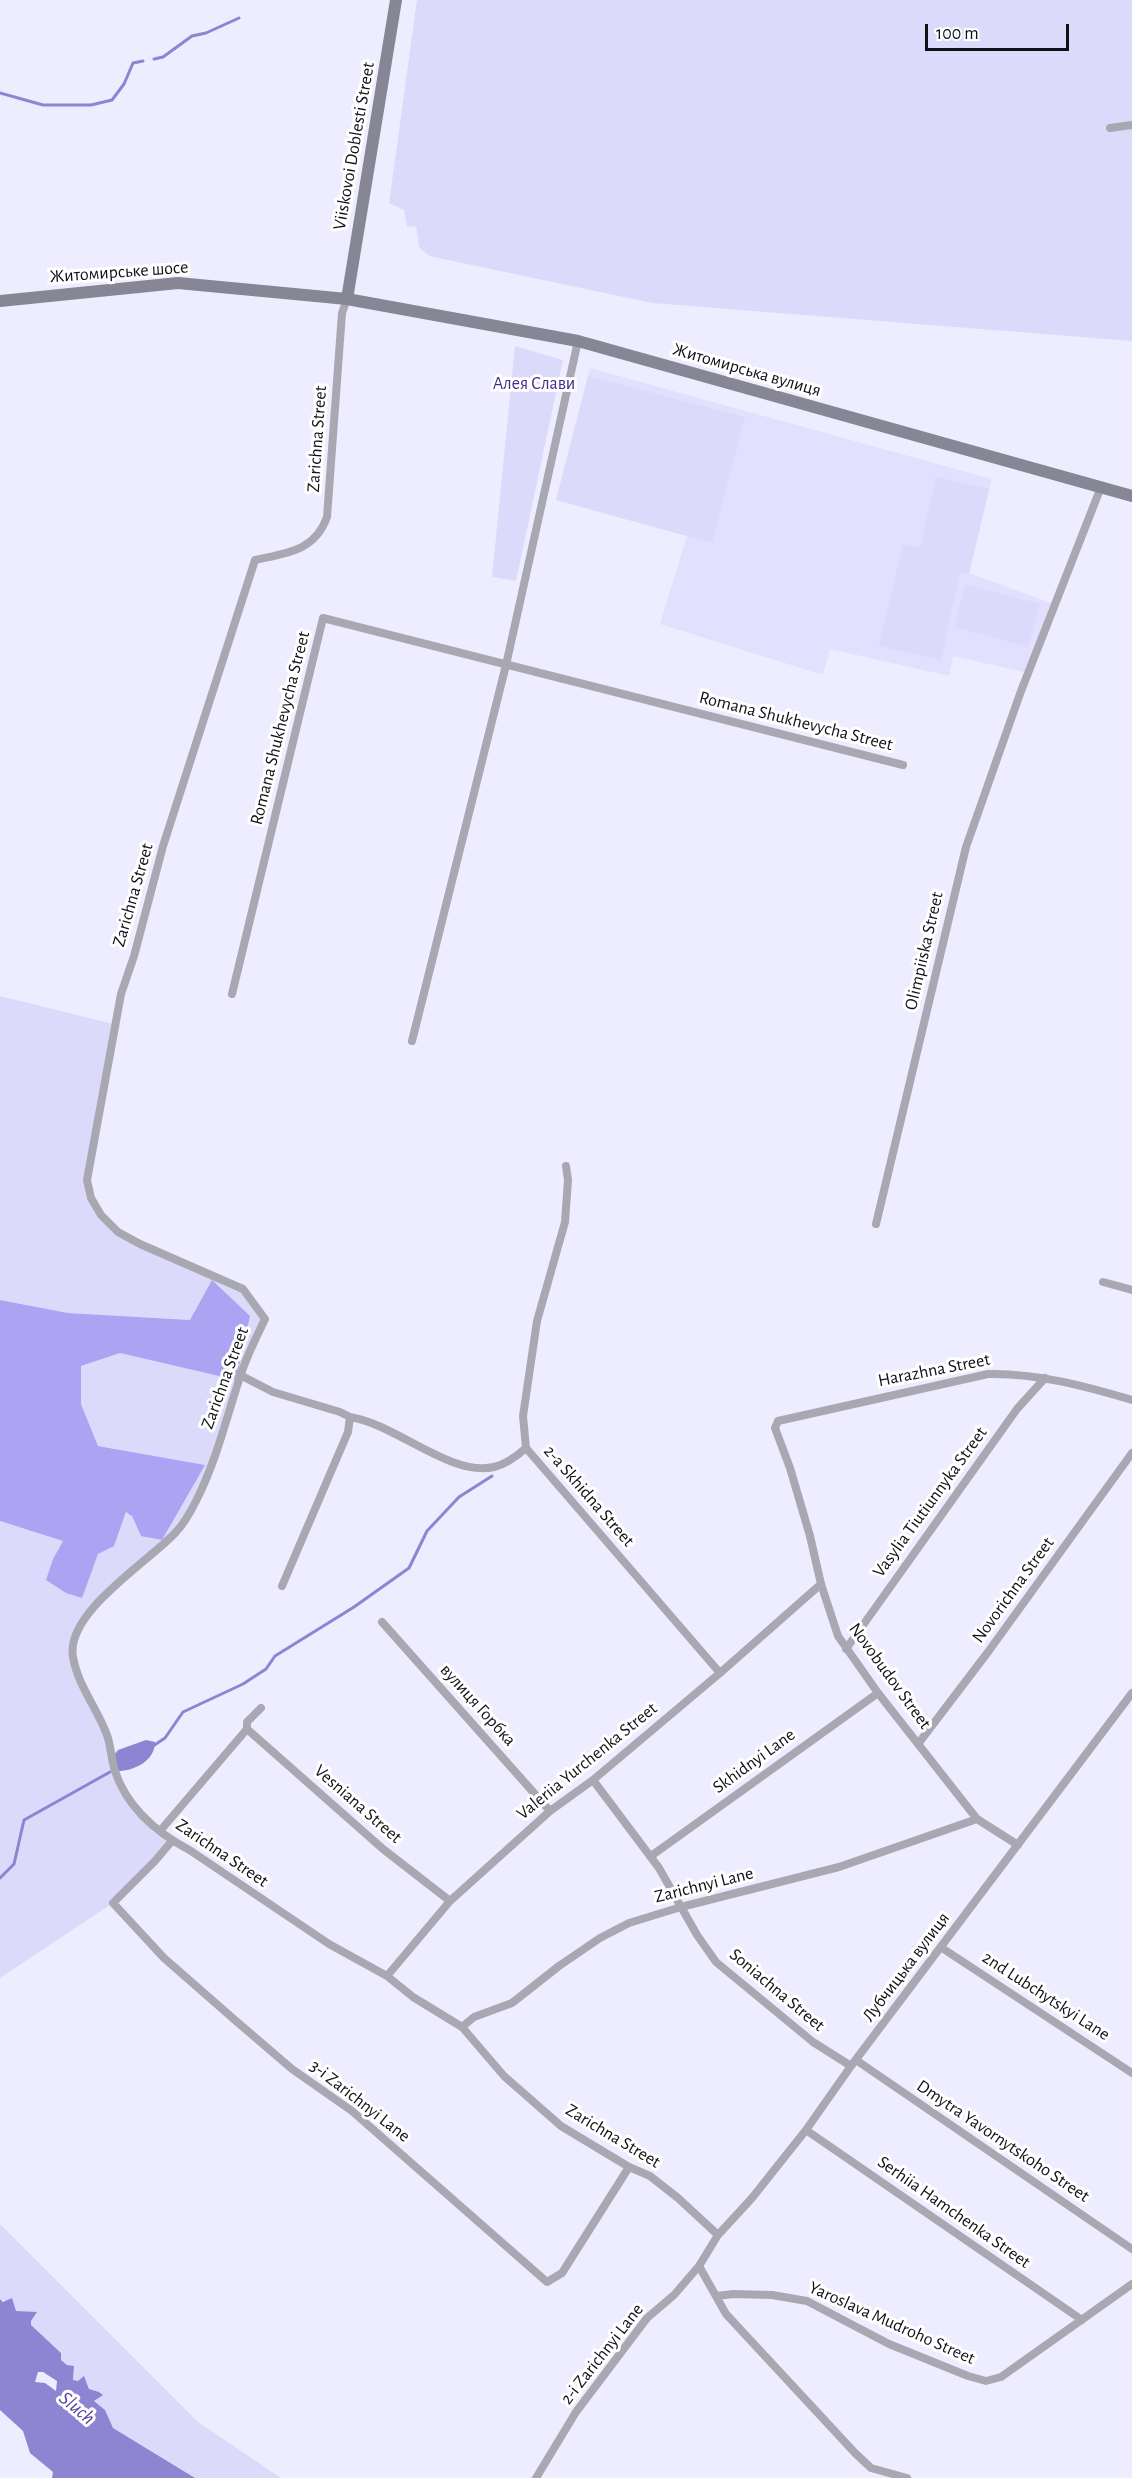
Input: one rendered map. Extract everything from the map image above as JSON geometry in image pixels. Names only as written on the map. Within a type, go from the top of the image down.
[{"type":"main road","name":"Viiskovoi Doblesti Street","points":[[347,299],[396,0]]},
{"type":"main road","name":"Житомирське шосе","points":[[0,300],[178,283],[347,299]]},
{"type":"main road","name":"Житомирська вулиця","points":[[347,299],[578,341],[1132,496]]},
{"type":"street","points":[[1110,128],[1132,125]]},
{"type":"street","name":"Zarichna Street","points":[[347,299],[342,313],[327,517],[318,537],[309,544],[284,554],[255,560],[163,846],[134,956],[121,994],[87,1180],[91,1198],[101,1215],[118,1232],[140,1244],[243,1288],[265,1319],[240,1375],[219,1444],[196,1502],[177,1531],[121,1578],[74,1635],[72,1654],[78,1678],[107,1736],[114,1770],[123,1791],[132,1805],[171,1841],[191,1851],[329,1944],[387,1976],[413,1997],[462,2027],[504,2076],[561,2126],[650,2176],[718,2235]]},
{"type":"street","points":[[412,1041],[506,665],[578,341]]},
{"type":"street","name":"Olimpiiska Street","points":[[876,1224],[966,848],[1022,691],[1101,487]]},
{"type":"street","name":"Romana Shukhevycha Street","points":[[232,994],[323,618],[903,765]]},
{"type":"street","name":"2-a Skhidna Street","points":[[566,1166],[568,1180],[565,1222],[537,1321],[523,1416],[526,1448],[720,1673]]},
{"type":"street","points":[[1103,1282],[1132,1290]]},
{"type":"street","name":"Harazhna Street","points":[[778,1421],[988,1374],[1018,1374],[1045,1378],[1132,1400]]},
{"type":"street","points":[[240,1375],[273,1392],[340,1412],[350,1418],[366,1420],[382,1426],[453,1463],[494,1467],[513,1459],[526,1448]]},
{"type":"street","name":"Vasylia Tiutiunnyka Street","points":[[846,1648],[1017,1409],[1045,1378]]},
{"type":"street","points":[[282,1586],[348,1432],[350,1418]]},
{"type":"street","name":"Novobudov Street","points":[[778,1421],[775,1428],[777,1438],[790,1468],[831,1619],[846,1648],[878,1693],[977,1820],[1018,1845]]},
{"type":"street","name":"Novorichna Street","points":[[918,1744],[988,1652],[1132,1453]]},
{"type":"street","name":"Valeriia Yurchenka Street","points":[[387,1976],[450,1900],[550,1811],[592,1780],[720,1673],[821,1584]]},
{"type":"street","name":"вулиця Горбка","points":[[382,1622],[550,1811]]},
{"type":"street","name":"Skhidnyi Lane","points":[[651,1856],[878,1693]]},
{"type":"street","name":"Лубчицька вулиця","points":[[701,2262],[718,2235],[752,2198],[806,2130],[1132,1693]]},
{"type":"street","points":[[160,1831],[247,1729],[247,1722],[261,1708]]},
{"type":"street","name":"Vesniana Street","points":[[247,1729],[384,1849],[450,1900]]},
{"type":"street","name":"Soniachna Street","points":[[592,1780],[651,1856],[697,1935],[716,1962],[813,2042],[854,2063]]},
{"type":"street","name":"Zarichnyi Lane","points":[[462,2027],[474,2018],[512,2003],[559,1966],[600,1938],[629,1923],[681,1907],[839,1868],[977,1820]]},
{"type":"street","name":"3-i Zarichnyi Lane","points":[[171,1841],[154,1862],[113,1903],[164,1958],[236,2021],[292,2069],[352,2111],[547,2282],[562,2272],[629,2166]]},
{"type":"street","name":"2nd Lubchytskyi Lane","points":[[942,1948],[1132,2073]]},
{"type":"street","name":"Dmytra Yavornytskoho Street","points":[[854,2063],[1132,2249]]},
{"type":"street","name":"Serhiia Hamchenka Street","points":[[806,2130],[1082,2320]]},
{"type":"street","points":[[701,2262],[726,2314],[855,2453],[871,2468],[907,2478]]},
{"type":"street","name":"2-i Zarichnyi Lane","points":[[536,2478],[576,2412],[647,2318],[674,2295],[701,2262]]},
{"type":"street","name":"Yaroslava Mudroho Street","points":[[717,2296],[772,2295],[807,2301],[889,2344],[986,2381],[1001,2378],[1132,2284]]},
{"type":"shaded area","points":[[590,368],[992,479],[969,573],[1051,603],[1024,672],[953,656],[949,676],[830,649],[823,675],[660,624],[687,536],[556,500]]},
{"type":"shaded area","points":[[212,1280],[250,1316],[236,1380],[120,1353],[81,1366],[81,1404],[98,1446],[205,1465],[162,1540],[141,1536],[132,1516],[126,1512],[114,1546],[98,1554],[82,1598],[66,1593],[46,1580],[53,1559],[63,1541],[0,1521],[0,1300],[68,1313],[190,1320]]},
{"type":"green space","points":[[417,0],[1132,0],[1132,341],[652,303],[429,256],[419,247],[416,226],[407,227],[404,210],[389,203]]},
{"type":"green space","name":"Алея Слави","points":[[515,346],[563,360],[516,581],[492,577]]},
{"type":"green space","points":[[588,376],[745,417],[712,543],[556,500]]},
{"type":"green space","points":[[936,477],[989,489],[969,574],[960,572],[941,660],[879,646],[903,544],[920,548]]},
{"type":"green space","points":[[965,584],[1040,604],[1028,647],[954,627]]},
{"type":"green space","points":[[0,996],[117,1025],[87,1180],[91,1198],[118,1232],[243,1289],[265,1319],[219,1444],[177,1531],[85,1620],[72,1654],[107,1736],[123,1791],[172,1841],[113,1903],[0,1978],[0,1521],[63,1541],[53,1559],[81,1598],[98,1554],[114,1545],[127,1511],[132,1516],[141,1536],[205,1465],[98,1446],[81,1404],[80,1366],[120,1353],[236,1380],[190,1320],[68,1313],[0,1300]]},
{"type":"green space","points":[[0,2224],[198,2422],[281,2478],[195,2478],[113,2428],[105,2410],[94,2401],[102,2394],[89,2389],[87,2382],[73,2381],[74,2367],[61,2360],[61,2353],[31,2325],[37,2313],[16,2311],[13,2305],[0,2299]]},
{"type":"water","points":[[146,1740],[155,1742],[148,1760],[137,1767],[118,1771],[114,1755],[118,1750]]},
{"type":"water","name":"Sluch","points":[[12,2298],[16,2311],[37,2312],[31,2325],[61,2353],[61,2360],[67,2365],[74,2366],[73,2380],[78,2381],[84,2376],[89,2389],[103,2395],[94,2401],[105,2410],[113,2428],[195,2478],[52,2478],[53,2472],[30,2453],[23,2431],[0,2410],[0,2299],[3,2302]],"holes":[[[38,2372],[43,2372],[57,2381],[56,2391],[45,2383],[35,2382]]]},
{"type":"waterway","points":[[154,59],[163,57],[192,36],[206,33],[239,18]]},
{"type":"waterway","points":[[0,93],[43,105],[91,105],[112,100],[124,84],[133,63],[143,61]]},
{"type":"waterway","points":[[153,1746],[165,1738],[183,1712],[243,1684],[266,1669],[275,1656],[354,1607],[409,1568],[427,1531],[459,1497],[492,1476]]},
{"type":"waterway","points":[[0,1878],[14,1864],[24,1820],[110,1772]]}]
